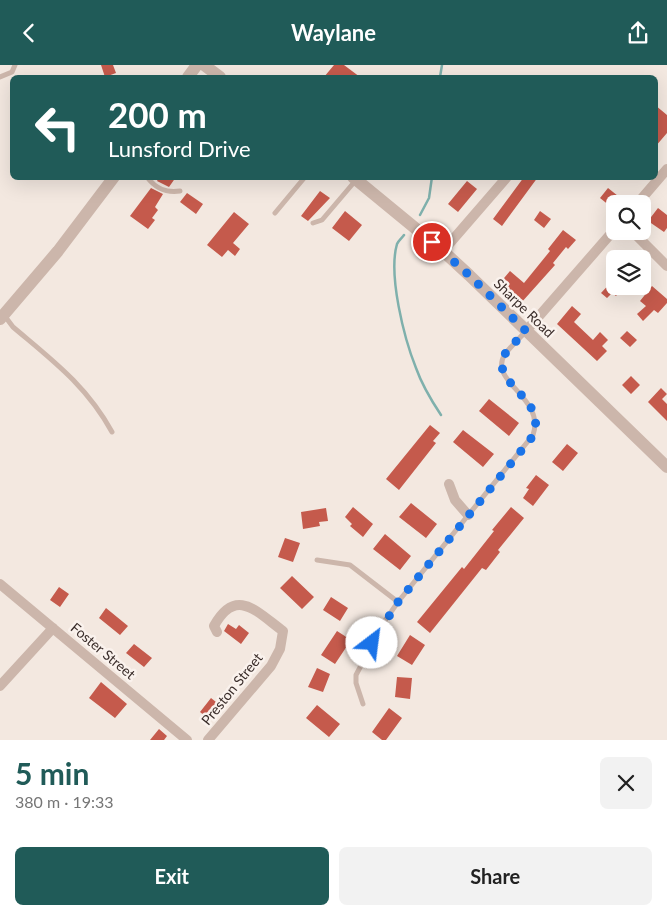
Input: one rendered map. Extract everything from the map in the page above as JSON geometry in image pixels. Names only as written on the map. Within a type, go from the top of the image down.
[{"type":"street","points":[[204,65],[217,75]]},
{"type":"street","points":[[658,180],[667,169]]},
{"type":"street","points":[[2,317],[58,251],[112,180]]},
{"type":"street","name":"Sharpe Road","points":[[355,180],[443,251],[667,467]]},
{"type":"street","points":[[443,251],[504,180]]},
{"type":"street","points":[[645,195],[658,180]]},
{"type":"street","points":[[526,331],[606,239]]},
{"type":"street","points":[[641,240],[667,266]]},
{"type":"street","points":[[449,484],[455,501],[468,515]]},
{"type":"street","name":"Foster Street","points":[[0,584],[187,740]]},
{"type":"street","name":"Preston Street","points":[[208,740],[271,666],[280,649],[283,631],[247,605],[234,605],[221,613],[214,626],[217,632]]},
{"type":"street","points":[[0,686],[53,628]]},
{"type":"lane","points":[[0,77],[12,72],[15,65]]},
{"type":"lane","points":[[151,180],[164,191],[170,193],[180,191]]},
{"type":"lane","points":[[274,213],[302,180]]},
{"type":"lane","points":[[313,223],[322,220],[353,180]]},
{"type":"lane","points":[[2,317],[81,387],[103,415],[112,432]]},
{"type":"lane","points":[[363,705],[356,683],[356,675],[372,643],[398,602],[530,440],[536,427],[534,410],[507,379],[502,369],[502,361],[505,354],[526,331]]},
{"type":"lane","points":[[317,560],[350,565],[398,602]]},
{"type":"building","points":[[101,65],[113,65],[116,73],[104,75]]},
{"type":"building","points":[[334,65],[344,65],[357,75],[326,75]]},
{"type":"building","points":[[658,108],[667,115],[667,133],[658,144]]},
{"type":"building","points":[[158,180],[174,180],[169,187]]},
{"type":"building","points":[[522,180],[536,180],[502,226],[493,219]]},
{"type":"building","points":[[467,181],[477,189],[458,212],[448,204]]},
{"type":"building","points":[[151,188],[163,194],[155,207],[158,210],[152,218],[155,220],[148,229],[130,216]]},
{"type":"building","points":[[608,188],[617,195],[606,195],[606,203],[600,198]]},
{"type":"building","points":[[320,191],[330,198],[308,221],[301,216]]},
{"type":"building","points":[[187,193],[203,204],[196,214],[180,202]]},
{"type":"building","points":[[658,208],[667,215],[667,228],[664,232],[651,223],[651,217]]},
{"type":"building","points":[[345,211],[362,225],[349,241],[332,228]]},
{"type":"building","points":[[540,211],[551,219],[544,228],[534,220]]},
{"type":"building","points":[[234,212],[249,224],[233,243],[240,249],[235,256],[228,250],[222,257],[207,245]]},
{"type":"building","points":[[563,230],[576,240],[568,249],[566,247],[553,263],[555,265],[521,303],[499,284],[510,271],[524,283],[550,251],[548,249]]},
{"type":"building","points":[[652,286],[667,299],[667,303],[658,313],[654,310],[643,321],[637,314],[646,306],[640,301],[645,295],[651,295]]},
{"type":"building","points":[[606,288],[606,295],[610,295],[607,298],[601,293]]},
{"type":"building","points":[[572,306],[581,314],[574,322],[593,340],[600,332],[608,340],[602,346],[607,351],[597,361],[557,324]]},
{"type":"building","points":[[627,331],[637,340],[630,347],[620,338]]},
{"type":"building","points":[[631,376],[640,385],[631,394],[622,385]]},
{"type":"building","points":[[661,388],[667,394],[662,399],[667,404],[667,421],[648,402]]},
{"type":"building","points":[[489,399],[519,423],[509,436],[479,411]]},
{"type":"building","points":[[430,425],[440,433],[433,441],[436,443],[399,490],[386,479]]},
{"type":"building","points":[[463,430],[494,454],[483,467],[453,442]]},
{"type":"building","points":[[567,444],[578,453],[563,471],[552,462]]},
{"type":"building","points":[[536,475],[549,485],[533,506],[523,498],[529,489],[526,488]]},
{"type":"building","points":[[411,503],[437,524],[426,538],[399,517]]},
{"type":"building","points":[[353,507],[373,524],[363,537],[350,526],[352,524],[345,517]]},
{"type":"building","points":[[511,507],[524,518],[498,550],[500,552],[486,570],[482,568],[430,633],[417,622],[462,567],[464,569]]},
{"type":"building","points":[[326,508],[328,521],[319,522],[320,526],[303,529],[301,512]]},
{"type":"building","points":[[385,534],[411,556],[400,570],[373,549]]},
{"type":"building","points":[[285,538],[300,543],[293,562],[278,557]]},
{"type":"building","points":[[292,576],[314,597],[302,609],[280,588]]},
{"type":"building","points":[[59,587],[69,594],[60,607],[50,600]]},
{"type":"building","points":[[331,597],[348,608],[340,621],[323,610]]},
{"type":"building","points":[[106,608],[128,626],[120,635],[99,618]]},
{"type":"building","points":[[228,624],[236,629],[239,625],[249,633],[241,644],[224,631]]},
{"type":"building","points":[[337,631],[351,640],[335,664],[321,655]]},
{"type":"building","points":[[410,635],[425,645],[412,665],[397,656]]},
{"type":"building","points":[[134,644],[152,658],[144,667],[126,653]]},
{"type":"building","points":[[317,668],[330,674],[323,692],[308,687]]},
{"type":"building","points":[[397,677],[412,678],[410,699],[395,697]]},
{"type":"building","points":[[101,682],[127,704],[115,718],[89,698]]},
{"type":"building","points":[[211,698],[221,706],[210,720],[200,712]]},
{"type":"building","points":[[317,705],[340,724],[329,737],[306,718]]},
{"type":"building","points":[[389,708],[402,718],[386,740],[382,740],[372,732]]},
{"type":"building","points":[[159,729],[167,736],[164,740],[150,740]]},
{"type":"waterway","points":[[440,75],[442,65]]},
{"type":"waterway","points":[[420,215],[429,198],[432,180]]},
{"type":"waterway","points":[[404,235],[397,244],[394,272],[402,324],[418,374],[441,415]]},
{"type":"route","points":[[372,643],[398,602],[530,440],[536,427],[534,410],[507,379],[502,369],[502,361],[505,354],[526,331],[432,242]]}]
